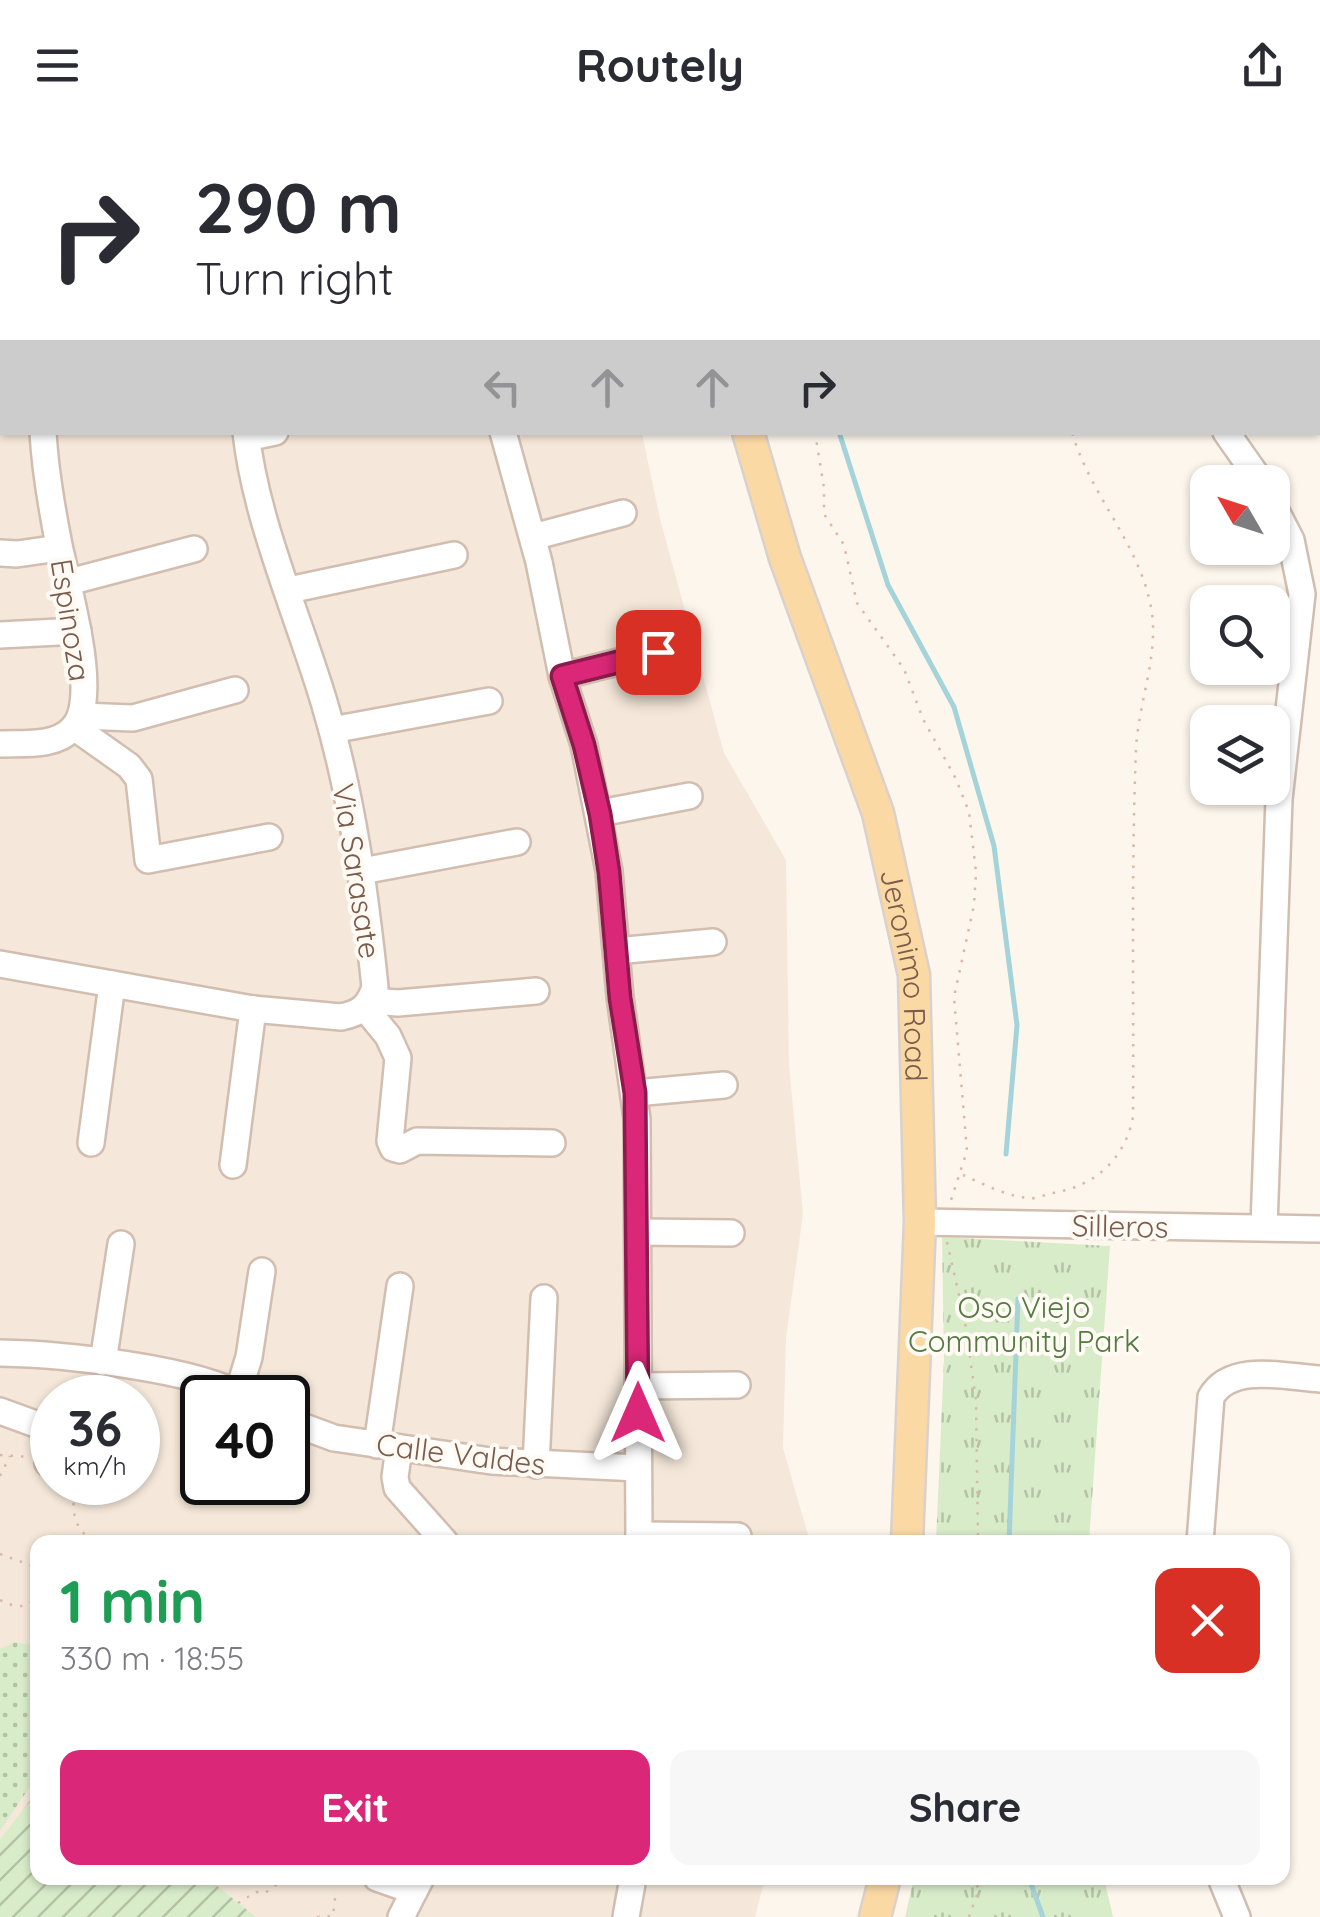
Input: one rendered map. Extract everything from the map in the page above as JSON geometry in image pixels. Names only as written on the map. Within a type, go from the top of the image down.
[{"type":"main road","name":"Jeronimo Road","points":[[749,435],[785,558],[878,812],[914,974],[933,1222],[908,1535]]},
{"type":"main road","points":[[875,1917],[883,1885]]},
{"type":"street","name":"Espinoza","points":[[0,744],[60,738],[78,722],[84,698],[78,631],[59,548],[43,435]]},
{"type":"street","name":"Via Sarasate","points":[[246,435],[256,489],[332,730],[362,871],[375,986],[368,1005]]},
{"type":"street","points":[[504,435],[533,537],[562,676],[600,814],[635,1093],[639,1535]]},
{"type":"street","points":[[1228,435],[1249,465]]},
{"type":"street","points":[[533,537],[622,513]]},
{"type":"street","points":[[1264,1227],[1279,799],[1302,594],[1290,538]]},
{"type":"street","points":[[0,553],[59,548]]},
{"type":"street","points":[[69,582],[194,549]]},
{"type":"street","points":[[289,590],[454,555]]},
{"type":"street","points":[[0,635],[78,631]]},
{"type":"street","points":[[562,676],[658,652]]},
{"type":"street","points":[[78,722],[133,718],[235,690]]},
{"type":"street","points":[[332,730],[489,701]]},
{"type":"street","points":[[78,722],[138,779],[148,860],[269,837]]},
{"type":"street","points":[[600,814],[689,796]]},
{"type":"street","points":[[362,871],[516,842]]},
{"type":"street","points":[[616,951],[712,942]]},
{"type":"street","points":[[0,964],[253,1009],[341,1017],[368,1005],[536,991]]},
{"type":"street","points":[[91,1143],[112,984]]},
{"type":"street","points":[[368,1005],[398,1058],[392,1148],[400,1150],[417,1141],[552,1142]]},
{"type":"street","points":[[233,1166],[253,1009]]},
{"type":"street","points":[[635,1093],[724,1085]]},
{"type":"street","name":"Silleros","points":[[933,1222],[1320,1229]]},
{"type":"street","points":[[638,1232],[731,1233]]},
{"type":"street","points":[[103,1362],[121,1244]]},
{"type":"street","points":[[246,1375],[262,1271]]},
{"type":"street","points":[[400,1286],[388,1446],[397,1488],[439,1535]]},
{"type":"street","points":[[536,1464],[544,1298]]},
{"type":"street","points":[[0,1353],[103,1362],[180,1376]]},
{"type":"street","points":[[1201,1535],[1211,1397],[1216,1389],[1237,1376],[1320,1379]]},
{"type":"street","points":[[638,1386],[737,1385]]},
{"type":"street","points":[[0,1412],[30,1422]]},
{"type":"street","name":"Calle Valdes","points":[[310,1429],[334,1438],[536,1464],[638,1468]]},
{"type":"street","points":[[401,1917],[417,1885]]},
{"type":"street","points":[[626,1917],[632,1885]]},
{"type":"street","points":[[1224,1885],[1237,1917]]},
{"type":"path","points":[[815,435],[824,514],[844,545],[857,603],[904,670],[923,719],[969,812],[976,872],[974,905],[954,997],[967,1151],[946,1211],[933,1222],[947,1252],[965,1322],[976,1400],[978,1535]]},
{"type":"path","points":[[961,1175],[1032,1199],[1066,1192],[1093,1178],[1114,1160],[1129,1140],[1133,1117],[1136,745],[1151,650],[1152,617],[1143,573],[1080,462],[1073,435]]},
{"type":"path","points":[[0,1455],[30,1457]]},
{"type":"path","points":[[0,1476],[10,1456]]},
{"type":"path","points":[[75,1505],[75,1522],[85,1535]]},
{"type":"path","points":[[0,1554],[30,1565]]},
{"type":"path","points":[[0,1600],[22,1607],[30,1604]]},
{"type":"path","points":[[238,1903],[276,1885]]},
{"type":"path","points":[[969,1917],[979,1889],[976,1885]]},
{"type":"path","points":[[317,1917],[333,1916],[336,1890]]},
{"type":"shaded area","points":[[0,435],[642,435],[660,519],[724,753],[786,860],[789,1065],[803,1214],[786,1338],[783,1448],[808,1535],[30,1535],[30,1885],[763,1885],[755,1917],[0,1917]]},
{"type":"green space","name":"Oso Viejo Community Park","points":[[942,1237],[1110,1246],[1089,1535],[936,1535],[944,1359]]},
{"type":"green space","points":[[15,1642],[30,1645],[30,1786],[0,1831],[0,1649]]},
{"type":"green space","points":[[30,1800],[30,1885],[216,1885],[256,1917],[0,1917],[0,1840]]},
{"type":"green space","points":[[912,1885],[1106,1885],[1113,1917],[905,1917]]},
{"type":"waterway","points":[[840,435],[888,585],[954,707],[994,846],[1017,1025],[1006,1154]]},
{"type":"waterway","points":[[1009,1535],[1018,1299]]},
{"type":"waterway","points":[[1032,1885],[1043,1917]]},
{"type":"route","points":[[638,1413],[635,1093],[620,998],[600,814],[562,676],[658,652]]}]
